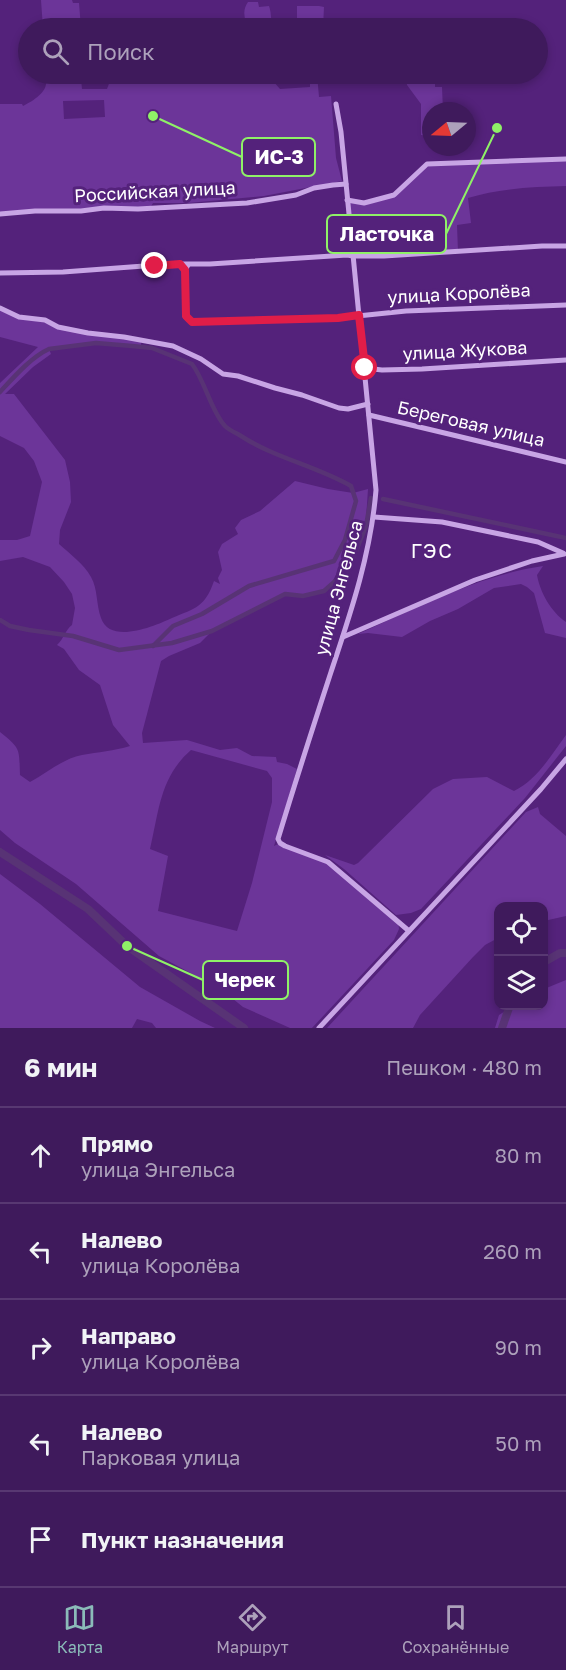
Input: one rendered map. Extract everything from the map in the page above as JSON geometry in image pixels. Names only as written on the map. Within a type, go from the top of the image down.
[{"type":"street","name":"улица Энгельса","points":[[336,104],[341,132],[365,368],[376,490],[374,517],[367,556],[278,839],[285,846],[328,862],[409,931]]},
{"type":"street","points":[[347,200],[364,203],[394,195],[427,164],[566,159]]},
{"type":"street","name":"Российская улица","points":[[0,214],[247,203],[297,195],[314,188],[346,184]]},
{"type":"street","points":[[0,273],[63,272],[180,264],[186,267],[336,255],[566,246]]},
{"type":"street","name":"улица Королёва","points":[[186,267],[186,316],[192,322],[338,318],[406,310],[566,304]]},
{"type":"street","points":[[0,308],[19,317],[45,320],[58,327],[173,346],[201,359],[223,374],[302,394],[339,408],[348,409],[368,404]]},
{"type":"street","name":"улица Жукова","points":[[365,368],[422,369],[566,360]]},
{"type":"street","name":"Береговая улица","points":[[369,415],[566,462]]},
{"type":"street","points":[[374,517],[442,522],[538,542],[565,554]]},
{"type":"street","points":[[343,636],[475,580],[532,561],[565,554]]},
{"type":"street","points":[[319,1028],[541,789],[566,759]]},
{"type":"shaded area","points":[[41,0],[72,0],[73,3],[79,3],[80,18],[42,18]]},
{"type":"shaded area","points":[[248,2],[258,2],[259,7],[269,6],[271,18],[245,18]]},
{"type":"shaded area","points":[[297,6],[324,7],[323,18],[297,18]]},
{"type":"shaded area","points":[[46,84],[82,84],[82,89],[107,89],[109,84],[276,84],[280,89],[310,87],[310,84],[318,84],[319,97],[331,96],[336,158],[342,181],[264,196],[188,203],[153,203],[150,208],[0,214],[0,104],[22,104],[23,106],[37,97]],"holes":[[[104,100],[105,117],[64,119],[63,101]]]},
{"type":"shaded area","points":[[407,84],[435,84],[435,87],[442,87],[443,102],[422,102],[422,135],[421,135],[421,104]]},
{"type":"shaded area","points":[[566,159],[566,186],[505,190],[468,198],[471,223],[457,225],[458,252],[384,256],[382,232],[351,234],[347,200],[364,203],[394,195],[427,164]]},
{"type":"shaded area","points":[[0,308],[8,313],[40,319],[54,325],[141,340],[141,347],[96,343],[49,349],[51,354],[33,367],[5,394],[14,394],[65,460],[70,482],[71,502],[60,530],[59,544],[88,572],[95,587],[101,618],[106,626],[114,631],[144,629],[199,606],[211,590],[214,581],[220,584],[218,578],[222,570],[218,552],[222,544],[238,534],[235,528],[241,520],[260,511],[295,481],[353,493],[368,489],[366,519],[330,586],[324,591],[303,596],[285,594],[212,631],[200,643],[161,661],[142,733],[143,743],[187,740],[220,750],[237,748],[252,756],[276,757],[277,762],[297,769],[274,846],[280,843],[328,862],[398,921],[399,929],[394,940],[312,1028],[290,1028],[243,1007],[222,990],[159,956],[76,884],[15,843],[0,830],[0,732],[18,750],[20,775],[30,782],[75,757],[130,746],[113,725],[100,685],[79,670],[64,649],[57,645],[72,625],[75,608],[72,594],[64,582],[50,567],[23,557],[0,561],[0,540],[17,540],[30,536],[42,482],[34,461],[24,448],[0,436],[0,383],[38,347],[0,337]],"holes":[[[191,750],[267,771],[272,778],[272,802],[252,883],[237,931],[158,911],[168,856],[150,849],[162,795],[181,760]]]},
{"type":"shaded area","points":[[543,566],[537,575],[538,581],[551,607],[566,622],[566,638],[545,633],[534,593],[521,584],[494,588],[402,637],[358,634],[425,603],[472,585],[519,570]]},
{"type":"shaded area","points":[[566,735],[566,746],[525,798],[421,909],[396,915],[325,855],[354,865],[358,863],[433,789],[453,779],[487,777],[514,791],[537,773]]},
{"type":"shaded area","points":[[538,807],[540,814],[566,836],[566,916],[548,920],[548,902],[494,902],[494,940],[485,945],[473,957],[420,1015],[413,1028],[327,1028],[526,812]]},
{"type":"shaded area","points":[[0,874],[140,987],[215,1028],[156,1028],[152,1023],[137,1019],[132,1028],[0,1028]]},
{"type":"shaded area","points":[[566,980],[566,1028],[495,1028],[499,1015],[507,1010],[548,1010],[548,987]]},
{"type":"waterway","points":[[0,392],[29,362],[49,349],[96,343],[152,348],[192,364],[220,420],[228,429],[254,444],[351,486],[356,501],[345,540],[334,561],[249,586],[202,614],[173,626],[153,646]]},
{"type":"waterway","points":[[0,620],[10,626],[73,636],[119,650],[172,643],[212,631],[285,594],[303,596],[324,591],[349,569],[366,526],[371,498]]},
{"type":"waterway","points":[[383,499],[566,538]]},
{"type":"waterway","points":[[0,852],[88,909],[127,946],[244,1028]]},
{"type":"waterway","points":[[548,960],[560,953],[566,953]]},
{"type":"waterway","points":[[502,1028],[508,1010]]},
{"type":"place","name":"ИС-3","points":[[153,116]]},
{"type":"place","name":"Ласточка","points":[[497,128]]},
{"type":"place","name":"Черек","points":[[127,946]]},
{"type":"district","name":"ГЭС","points":[[432,551]]},
{"type":"route","points":[[155,266],[180,264],[185,270],[186,316],[192,322],[338,318],[359,315],[365,368]]}]
